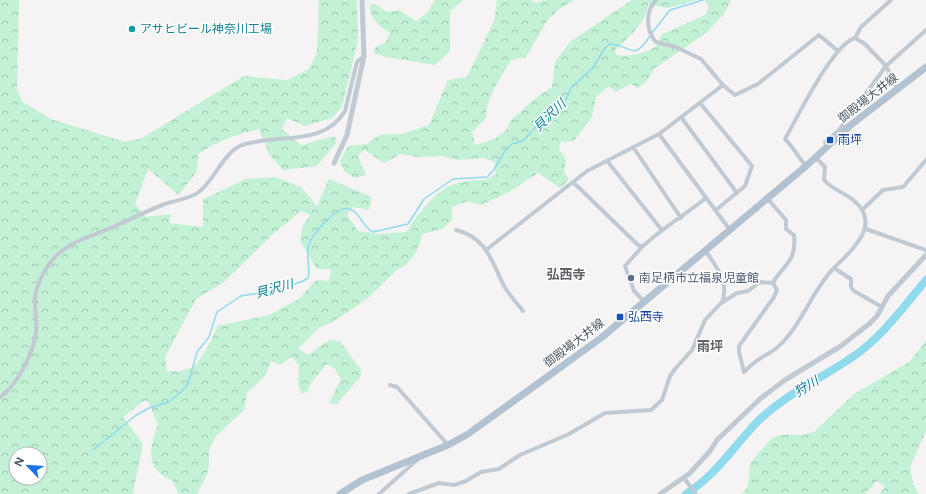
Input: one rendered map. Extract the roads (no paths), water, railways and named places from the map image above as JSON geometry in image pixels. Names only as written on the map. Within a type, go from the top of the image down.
[{"type":"main road","name":"御殿場大井線","points":[[340,494],[362,480],[448,445],[468,434],[601,338],[806,166],[852,124],[926,67]]},
{"type":"street","points":[[334,163],[347,135],[364,56],[362,0]]},
{"type":"street","points":[[656,0],[650,8],[649,32],[656,42],[676,47],[701,58],[723,85],[735,95],[758,84],[819,36],[838,52]]},
{"type":"street","points":[[806,166],[796,156],[795,149],[785,139],[823,73],[838,52],[851,39],[855,38],[861,27],[891,0]]},
{"type":"street","points":[[828,146],[825,142],[839,130],[886,66],[926,30]]},
{"type":"street","points":[[855,38],[865,44],[886,66],[897,89]]},
{"type":"street","points":[[0,397],[12,387],[28,358],[36,333],[35,295],[42,278],[52,261],[62,250],[79,240],[115,227],[140,214],[194,195],[204,187],[234,150],[241,146],[260,142],[311,136],[330,126],[340,119],[345,112],[357,62],[364,56]]},
{"type":"street","points":[[486,250],[587,172],[659,134],[723,85]]},
{"type":"street","points":[[700,103],[752,166],[745,186],[716,210]]},
{"type":"street","points":[[681,117],[737,193]]},
{"type":"street","points":[[659,134],[730,230]]},
{"type":"street","points":[[633,147],[681,218]]},
{"type":"street","points":[[773,283],[777,290],[774,297],[739,346],[744,372],[758,359],[772,353],[784,342],[810,303],[823,278],[857,243],[866,229],[866,217],[863,209],[852,199],[830,187],[824,180],[826,167],[815,157]]},
{"type":"street","points":[[863,209],[883,190],[902,187],[926,160]]},
{"type":"street","points":[[608,162],[661,229]]},
{"type":"street","points":[[573,182],[638,246],[642,247]]},
{"type":"street","points":[[644,301],[634,291],[625,266],[661,229],[681,218],[706,198]]},
{"type":"street","points":[[768,198],[786,220],[786,229],[794,235],[791,261],[773,283]]},
{"type":"street","points":[[866,229],[926,250]]},
{"type":"street","points":[[456,230],[475,237],[486,250],[505,287],[523,311]]},
{"type":"street","points":[[705,250],[725,285],[725,294],[722,302]]},
{"type":"street","points":[[660,494],[685,479],[710,451],[717,440],[761,398],[785,380],[841,346],[869,324],[882,307],[888,296],[926,255]]},
{"type":"street","points":[[834,268],[851,279],[851,287],[854,291],[882,307]]},
{"type":"street","points":[[409,494],[439,483],[454,485],[466,481],[482,472],[499,469],[520,455],[569,434],[605,413],[651,410],[662,400],[670,376],[692,350],[704,320],[722,302],[737,293],[748,291],[760,282],[773,283]]},
{"type":"street","points":[[390,385],[397,387],[448,445]]},
{"type":"street","points":[[380,494],[420,457]]},
{"type":"street","points":[[685,479],[696,494]]},
{"type":"waterway","name":"貝沢川","points":[[652,33],[670,10],[703,0]]},
{"type":"waterway","name":"貝沢川","points":[[93,450],[135,416],[149,408],[169,402],[181,392],[188,384],[197,352],[209,337],[217,312],[241,296],[278,290],[308,278],[309,244],[315,233],[326,220],[339,211],[350,209],[354,211],[366,227],[373,232],[408,224],[424,199],[453,179],[487,177],[493,171],[506,149],[512,144],[523,141],[545,117],[565,102],[571,88],[592,69],[605,48],[610,44],[635,51],[639,49],[650,36]]},
{"type":"waterway","name":"狩川","points":[[686,494],[707,478],[758,421],[779,403],[860,352],[880,334],[926,280]]},
{"type":"place","name":"アサヒビール神奈川工場","points":[[132,29]]},
{"type":"place","name":"雨坪","points":[[830,140]]},
{"type":"place","name":"南足柄市立福泉児童館","points":[[631,278]]},
{"type":"place","name":"弘西寺","points":[[620,317]]},
{"type":"district","name":"弘西寺","points":[[566,274]]},
{"type":"district","name":"雨坪","points":[[710,346]]}]
